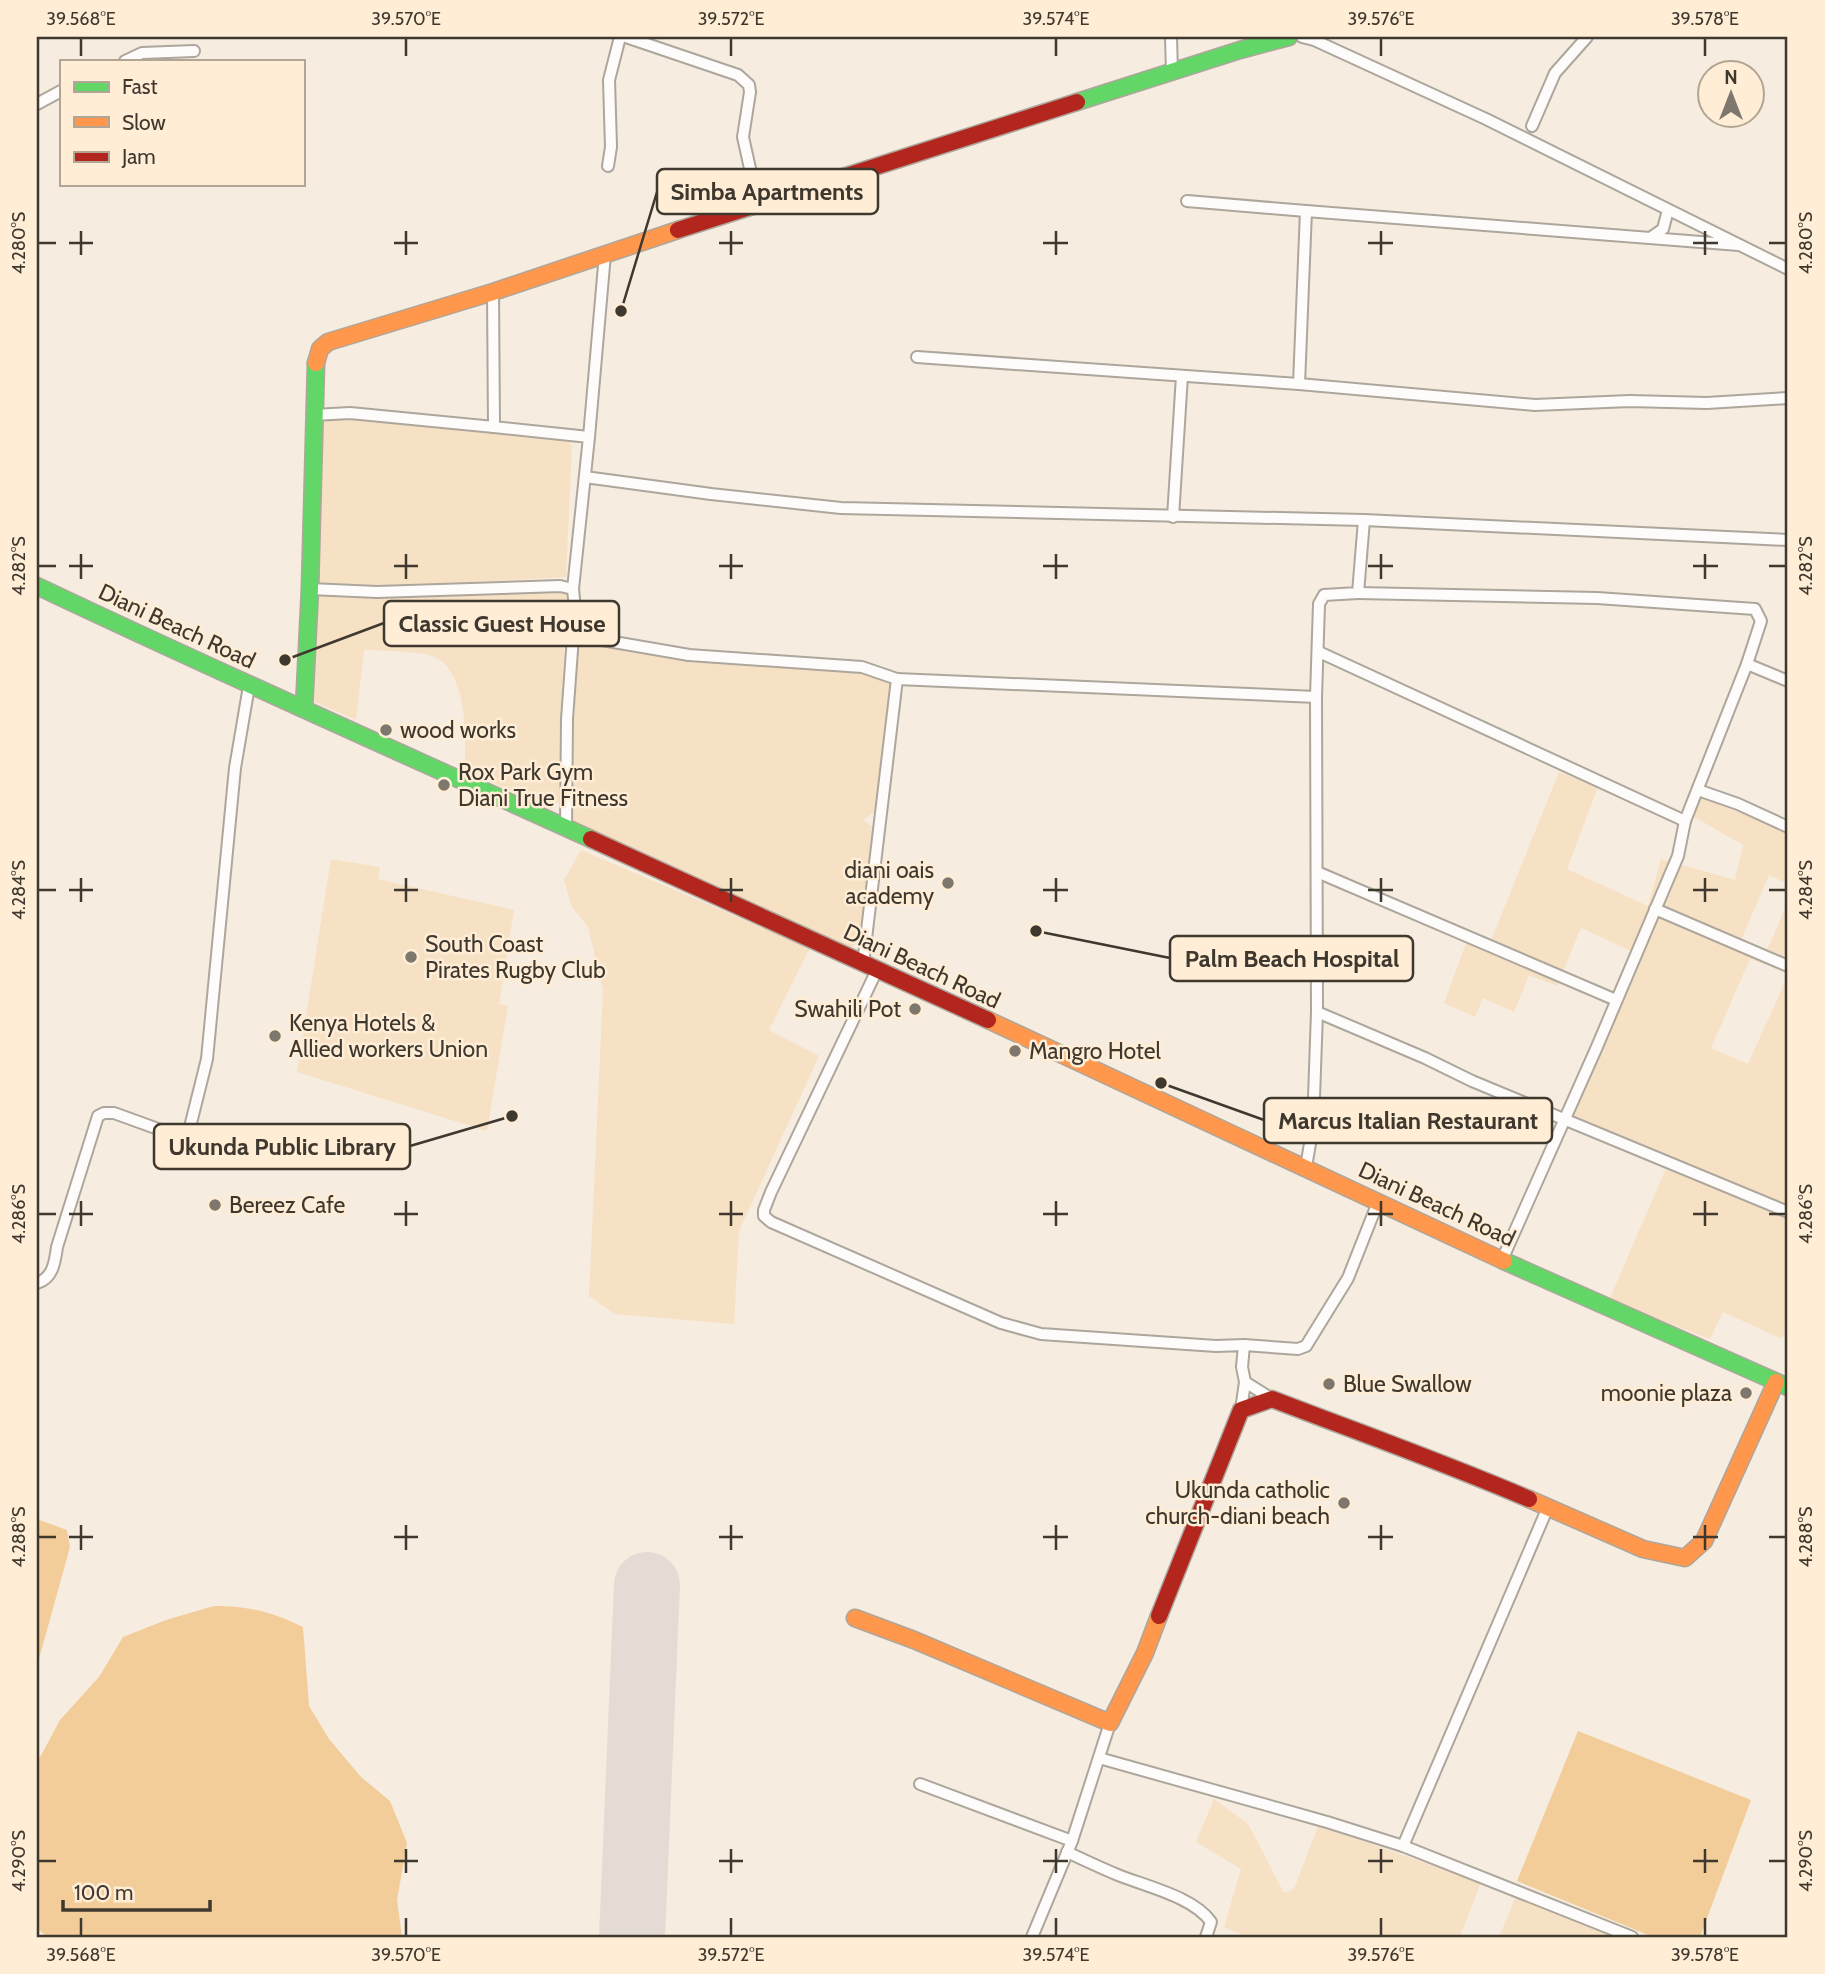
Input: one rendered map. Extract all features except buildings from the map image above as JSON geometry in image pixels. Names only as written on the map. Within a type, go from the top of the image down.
[{"type":"street","points":[[608,166],[611,147],[609,80],[620,37]]},
{"type":"street","points":[[626,37],[738,75],[745,80],[750,92],[743,137],[755,205]]},
{"type":"street","points":[[1171,37],[1172,73]]},
{"type":"street","points":[[304,708],[317,356],[328,341],[493,292],[755,205],[1240,50],[1289,37]]},
{"type":"street","points":[[1302,37],[1519,137],[1788,269]]},
{"type":"street","points":[[1519,137],[1532,126],[1555,73],[1587,37]]},
{"type":"street","points":[[127,60],[142,53],[194,51]]},
{"type":"street","points":[[37,104],[60,92]]},
{"type":"street","points":[[1532,126],[1537,146]]},
{"type":"street","points":[[1187,201],[1739,245]]},
{"type":"street","points":[[1650,238],[1663,229],[1668,210]]},
{"type":"street","points":[[1299,384],[1306,211]]},
{"type":"street","points":[[566,829],[567,719],[575,609],[573,589],[605,254]]},
{"type":"street","points":[[493,292],[494,427]]},
{"type":"street","points":[[917,357],[1299,384],[1535,405],[1630,401],[1707,403],[1788,398]]},
{"type":"street","points":[[1173,517],[1182,376]]},
{"type":"street","points":[[314,415],[350,413],[589,437]]},
{"type":"street","points":[[585,477],[841,508],[1364,520],[1788,540]]},
{"type":"street","points":[[1359,593],[1364,520]]},
{"type":"street","name":"Diani Beach Road","points":[[37,586],[1306,1167],[1502,1260],[1782,1385]]},
{"type":"street","points":[[310,589],[377,592],[560,586],[573,589]]},
{"type":"street","points":[[1306,1167],[1313,1126],[1317,1012],[1316,697],[1321,597],[1359,593],[1597,598],[1755,609],[1761,621],[1747,664],[1685,821],[1678,856],[1502,1260]]},
{"type":"street","points":[[573,635],[689,655],[862,667],[897,679],[1316,697]]},
{"type":"street","points":[[1319,652],[1685,821]]},
{"type":"street","points":[[1747,664],[1788,681]]},
{"type":"street","points":[[897,679],[870,967],[771,1192],[764,1216],[771,1222],[1001,1323],[1041,1334],[1298,1349],[1306,1346],[1348,1278],[1378,1202]]},
{"type":"street","points":[[37,1283],[49,1275],[55,1262],[98,1116],[114,1113],[177,1135],[189,1130],[207,1059],[234,768],[249,685]]},
{"type":"street","points":[[1698,790],[1738,804],[1788,827]]},
{"type":"street","points":[[1317,872],[1616,1000]]},
{"type":"street","points":[[1655,909],[1788,966]]},
{"type":"street","points":[[1317,1012],[1472,1081],[1788,1212]]},
{"type":"street","points":[[1032,1937],[1072,1841],[1110,1723],[1145,1653],[1241,1410],[1245,1382],[1242,1367],[1244,1345]]},
{"type":"street","points":[[1245,1382],[1272,1399],[1469,1473],[1643,1549],[1681,1558],[1689,1557],[1704,1541],[1782,1385]]},
{"type":"street","points":[[1241,1410],[1272,1399]]},
{"type":"street","points":[[1404,1846],[1548,1507]]},
{"type":"street","points":[[855,1618],[914,1640],[1110,1723]]},
{"type":"street","points":[[1099,1758],[1404,1846],[1632,1937]]},
{"type":"street","points":[[920,1784],[1072,1841]]},
{"type":"street","points":[[1067,1852],[1168,1894],[1203,1912],[1211,1925],[1206,1937]]},
{"type":"shaded area","points":[[350,417],[567,440],[572,446],[566,577],[376,588],[313,585],[319,419]]},
{"type":"shaded area","points":[[566,591],[559,801],[551,810],[464,769],[465,725],[459,691],[446,665],[435,657],[411,652],[364,650],[356,720],[304,697],[314,595],[370,597]]},
{"type":"shaded area","points":[[578,640],[865,669],[891,685],[876,811],[863,820],[875,829],[863,939],[851,947],[569,822]]},
{"type":"shaded area","points":[[1559,772],[1598,787],[1567,869],[1648,906],[1661,859],[1735,880],[1743,845],[1691,815],[1701,798],[1788,831],[1788,884],[1769,875],[1741,940],[1767,950],[1788,906],[1788,973],[1750,959],[1711,1048],[1748,1064],[1788,975],[1788,1324],[1782,1339],[1723,1312],[1710,1339],[1609,1300],[1671,1157],[1572,1115],[1642,956],[1581,928],[1557,986],[1529,975],[1514,1012],[1483,998],[1475,1017],[1444,1003],[1468,938],[1488,948]]},
{"type":"shaded area","points":[[581,850],[810,948],[769,1030],[819,1056],[739,1231],[734,1324],[615,1314],[589,1296],[603,990],[588,927],[572,907],[564,880]]},
{"type":"shaded area","name":"South Coast Pirates Rugby Club","points":[[331,859],[380,867],[378,879],[514,910],[499,1004],[508,1006],[487,1131],[297,1072]]},
{"type":"shaded area","points":[[37,1519],[67,1530],[70,1547],[37,1666]]},
{"type":"shaded area","points":[[214,1606],[260,1611],[303,1627],[309,1706],[329,1739],[361,1777],[390,1801],[407,1843],[397,1900],[402,1937],[47,1937],[37,1928],[37,1763],[60,1720],[99,1677],[123,1637],[166,1620]]},
{"type":"shaded area","points":[[1578,1731],[1751,1800],[1700,1937],[1653,1937],[1517,1881]]},
{"type":"shaded area","points":[[1214,1799],[1248,1824],[1284,1893],[1294,1889],[1318,1826],[1481,1882],[1460,1937],[1247,1937],[1224,1927],[1241,1869],[1196,1842]]},
{"type":"shaded area","points":[[1516,1896],[1622,1937],[1499,1937]]},
{"type":"runway","points":[[632,1937],[647,1585]]},
{"type":"traffic: fast","points":[[1077,102],[1289,37]]},
{"type":"traffic: fast","points":[[304,708],[316,363]]},
{"type":"traffic: fast","points":[[37,586],[591,839]]},
{"type":"traffic: fast","points":[[1504,1261],[1788,1387]]},
{"type":"traffic: slow","points":[[316,363],[320,349],[328,342],[493,292],[678,230]]},
{"type":"traffic: slow","points":[[988,1020],[1504,1261]]},
{"type":"traffic: slow","points":[[1529,1499],[1643,1549],[1685,1558],[1704,1541],[1776,1382]]},
{"type":"traffic: slow","points":[[855,1618],[914,1640],[1110,1723],[1145,1653],[1159,1616]]},
{"type":"traffic: jam","points":[[678,230],[1077,102]]},
{"type":"traffic: jam","points":[[591,839],[988,1020]]},
{"type":"traffic: jam","points":[[1159,1616],[1241,1410],[1272,1399],[1529,1499]]},
{"type":"place","name":"Simba Apartments","points":[[621,311]]},
{"type":"place","name":"Classic Guest House","points":[[285,660]]},
{"type":"place","name":"wood works","points":[[386,730]]},
{"type":"place","name":"Rox Park Gym Diani True Fitness","points":[[444,785]]},
{"type":"place","name":"diani oais academy","points":[[948,883]]},
{"type":"place","name":"Palm Beach Hospital","points":[[1036,931]]},
{"type":"place","name":"South Coast Pirates Rugby Club","points":[[411,957]]},
{"type":"place","name":"Swahili Pot","points":[[915,1009]]},
{"type":"place","name":"Kenya Hotels & Allied workers Union","points":[[275,1036]]},
{"type":"place","name":"Mangro Hotel","points":[[1015,1051]]},
{"type":"place","name":"Marcus Italian Restaurant","points":[[1161,1083]]},
{"type":"place","name":"Ukunda Public Library","points":[[512,1116]]},
{"type":"place","name":"Bereez Cafe","points":[[215,1205]]},
{"type":"place","name":"Blue Swallow","points":[[1329,1384]]},
{"type":"place","name":"moonie plaza","points":[[1746,1393]]},
{"type":"place","name":"Ukunda catholic church-diani beach","points":[[1344,1503]]}]
